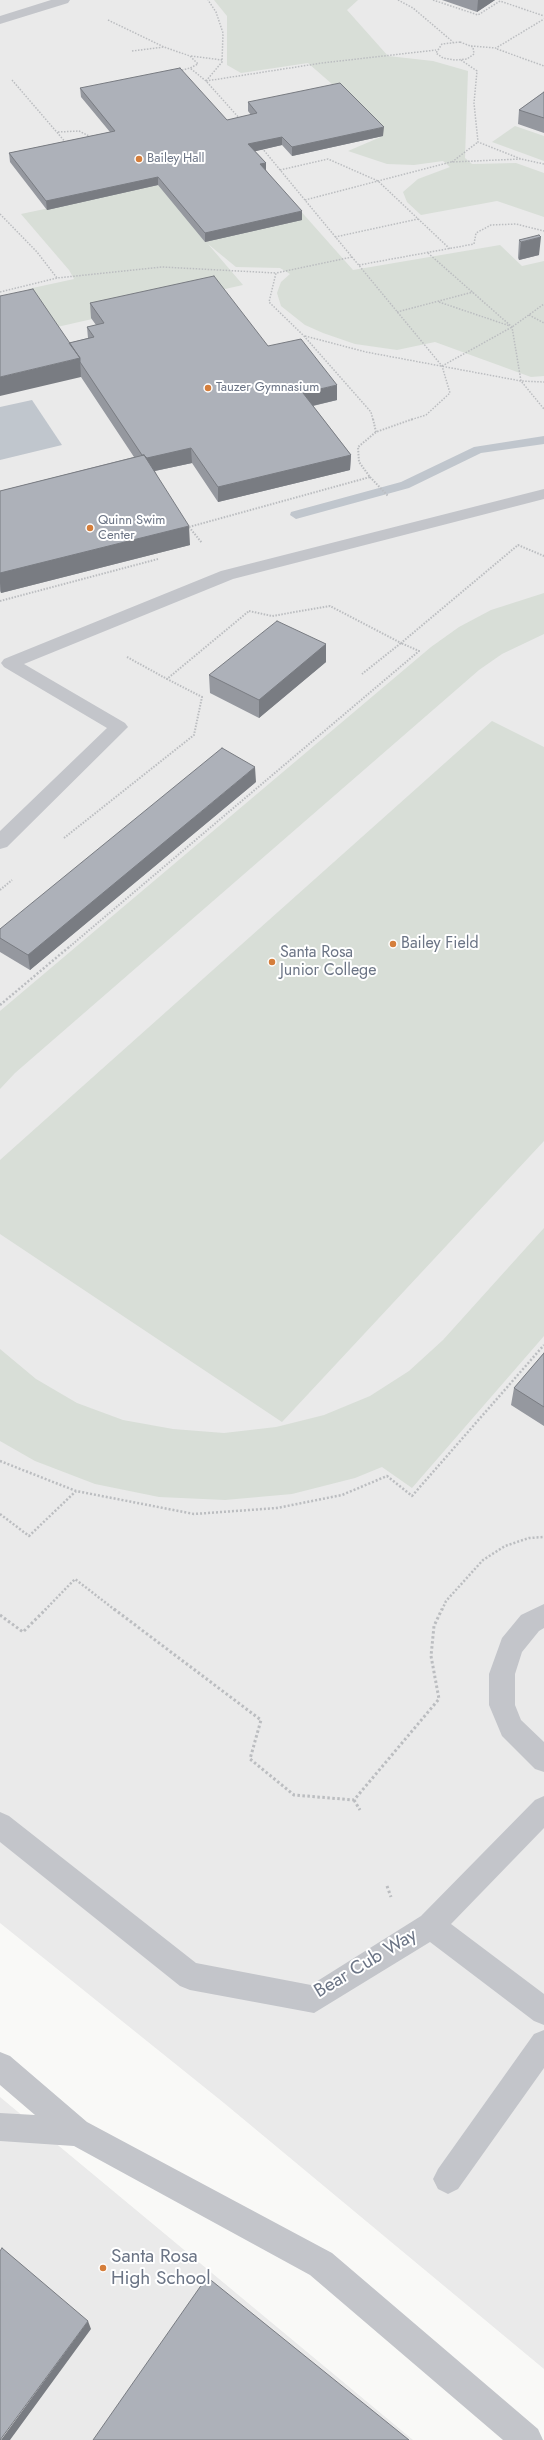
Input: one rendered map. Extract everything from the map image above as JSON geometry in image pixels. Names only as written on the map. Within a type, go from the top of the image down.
[{"type":"lane","points":[[0,20],[64,0]]},
{"type":"lane","points":[[0,842],[119,728],[10,663],[224,570],[544,494]]},
{"type":"lane","points":[[544,1615],[530,1623],[512,1646],[502,1674],[502,1704],[511,1728],[544,1760]]},
{"type":"lane","name":"Bear Cub Way","points":[[0,1825],[190,1976],[314,1999],[430,1926],[544,1809]]},
{"type":"lane","points":[[430,1926],[544,2011]]},
{"type":"lane","points":[[448,2179],[544,2044]]},
{"type":"lane","points":[[0,2066],[77,2132],[321,2264],[527,2440]]},
{"type":"lane","points":[[0,2127],[77,2132]]},
{"type":"path","points":[[206,81],[222,60],[223,33],[216,12],[208,0]]},
{"type":"path","points":[[398,0],[413,8],[447,34],[453,42]]},
{"type":"path","points":[[433,0],[478,15],[500,1],[544,16]]},
{"type":"path","points":[[496,48],[544,19]]},
{"type":"path","points":[[108,20],[164,47],[190,56],[222,60]]},
{"type":"path","points":[[206,81],[322,63],[436,50],[442,44],[453,42],[470,46],[496,48],[544,66]]},
{"type":"path","points":[[461,60],[474,54],[475,51],[470,46]]},
{"type":"path","points":[[132,51],[164,47]]},
{"type":"path","points":[[436,50],[443,58],[461,60],[477,71],[474,103],[478,142]]},
{"type":"path","points":[[175,71],[190,68],[198,64],[190,56]]},
{"type":"path","points":[[190,68],[206,81],[245,125]]},
{"type":"path","points":[[12,80],[69,146]]},
{"type":"path","points":[[57,132],[70,130],[86,134],[96,141],[90,142]]},
{"type":"path","points":[[478,142],[521,159],[544,164]]},
{"type":"path","points":[[451,162],[478,142]]},
{"type":"path","points":[[259,143],[442,366],[450,393],[426,415],[376,432],[358,447],[359,462],[370,477],[390,498]]},
{"type":"path","points":[[280,170],[328,159],[378,181],[450,249]]},
{"type":"path","points":[[305,200],[451,162],[521,159]]},
{"type":"path","points":[[0,214],[37,252],[57,278]]},
{"type":"path","points":[[335,237],[419,219]]},
{"type":"path","points":[[359,265],[474,244],[476,233],[491,225],[516,224],[544,232]]},
{"type":"path","points":[[428,253],[512,327],[521,381],[544,409]]},
{"type":"path","points":[[0,292],[57,278],[162,267],[276,272],[352,257]]},
{"type":"path","points":[[276,272],[269,302],[304,336],[371,412],[376,432]]},
{"type":"path","points":[[19,288],[24,292]]},
{"type":"path","points":[[397,312],[473,292]]},
{"type":"path","points":[[438,302],[512,327]]},
{"type":"path","points":[[442,366],[512,327],[544,304]]},
{"type":"path","points":[[529,315],[544,323]]},
{"type":"path","points":[[304,336],[366,352],[521,381],[544,382]]},
{"type":"path","points":[[189,527],[370,477]]},
{"type":"path","points":[[185,522],[224,570]]},
{"type":"path","points":[[362,674],[518,545],[544,556]]},
{"type":"path","points":[[0,601],[160,559]]},
{"type":"path","points":[[0,1005],[419,651],[330,606],[272,616],[243,610]]},
{"type":"path","points":[[125,656],[167,679]]},
{"type":"path","points":[[0,1461],[76,1491],[194,1514],[277,1508],[342,1495],[387,1476],[412,1496],[544,1345]]},
{"type":"path","points":[[0,1514],[29,1536],[76,1491]]},
{"type":"path","points":[[354,1800],[439,1699],[431,1656],[434,1626],[446,1601],[483,1560],[505,1546],[529,1538],[544,1537]]},
{"type":"path","points":[[0,1615],[23,1632],[75,1579],[261,1720],[250,1759],[294,1794],[354,1800]]},
{"type":"path","points":[[354,1800],[360,1810]]},
{"type":"shaded area","name":"Santa Rosa Junior College","points":[[0,0],[544,0],[544,2369],[224,2103],[0,1923]]},
{"type":"shaded area","points":[[214,0],[358,0],[347,10],[388,56],[433,61],[468,71],[465,158],[472,164],[516,163],[544,173],[544,217],[497,201],[421,215],[407,202],[403,192],[418,179],[450,167],[443,161],[414,165],[387,164],[348,151],[383,136],[340,91],[308,63],[241,73],[227,65],[227,16]]},
{"type":"shaded area","points":[[515,126],[544,136],[544,161],[492,142]]},
{"type":"shaded area","points":[[266,172],[353,270],[500,245],[522,266],[544,261],[544,376],[531,377],[435,342],[397,350],[355,344],[323,333],[305,325],[281,306],[277,293],[281,282],[290,274],[280,268],[236,267],[208,244],[243,285],[57,327],[28,289],[74,279],[69,270],[21,214],[158,185]]},
{"type":"shaded area","points":[[32,400],[62,445],[0,460],[0,407]]},
{"type":"shaded area","points":[[544,593],[544,634],[502,654],[479,670],[15,1073],[0,1089],[0,1011],[431,647],[459,627],[491,610]]},
{"type":"shaded area","name":"Bailey Field","points":[[492,721],[544,747],[544,1141],[282,1422],[0,1234],[0,1160]]},
{"type":"shaded area","points":[[544,1228],[544,1336],[412,1488],[382,1467],[355,1478],[292,1494],[225,1500],[159,1497],[95,1484],[35,1461],[0,1441],[0,1349],[36,1379],[77,1403],[123,1420],[173,1429],[224,1433],[276,1427],[324,1415],[370,1396],[409,1371],[443,1340]]},
{"type":"shaded area","name":"Santa Rosa High School","points":[[0,2097],[413,2440],[0,2440]]},
{"type":"building","name":"Bailey Hall","points":[[180,68],[227,120],[257,113],[248,102],[340,83],[384,127],[292,147],[282,137],[248,144],[266,163],[260,164],[302,211],[205,233],[158,177],[46,201],[9,153],[115,131],[80,88]]},
{"type":"building","points":[[544,92],[544,118],[519,110]]},
{"type":"building","points":[[539,235],[541,237],[521,242],[519,240]]},
{"type":"building","name":"Tauzer Gymnasium","points":[[214,276],[268,346],[301,339],[337,385],[303,393],[351,455],[218,487],[191,448],[147,458],[142,455],[69,343],[94,337],[87,327],[104,323],[90,303]]},
{"type":"building","points":[[33,289],[80,358],[0,377],[0,296]]},
{"type":"building","name":"Quinn Swim Center","points":[[144,455],[189,526],[0,573],[0,491]]},
{"type":"building","points":[[277,621],[326,644],[259,700],[209,675]]},
{"type":"building","points":[[222,748],[255,767],[28,955],[0,938],[0,929]]},
{"type":"building","points":[[544,1353],[544,1407],[514,1388]]},
{"type":"building","points":[[2,2248],[88,2321],[0,2440],[0,2251]]},
{"type":"building","points":[[207,2277],[409,2440],[93,2440]]},
{"type":"waterway","points":[[296,515],[405,485],[478,450],[544,440]]},
{"type":"place","name":"Bailey Hall","points":[[139,159]]},
{"type":"place","name":"Tauzer Gymnasium","points":[[208,388]]},
{"type":"place","name":"Quinn Swim Center","points":[[90,528]]},
{"type":"place","name":"Bailey Field","points":[[393,944]]},
{"type":"place","name":"Santa Rosa Junior College","points":[[272,962]]},
{"type":"place","name":"Santa Rosa High School","points":[[103,2268]]}]
